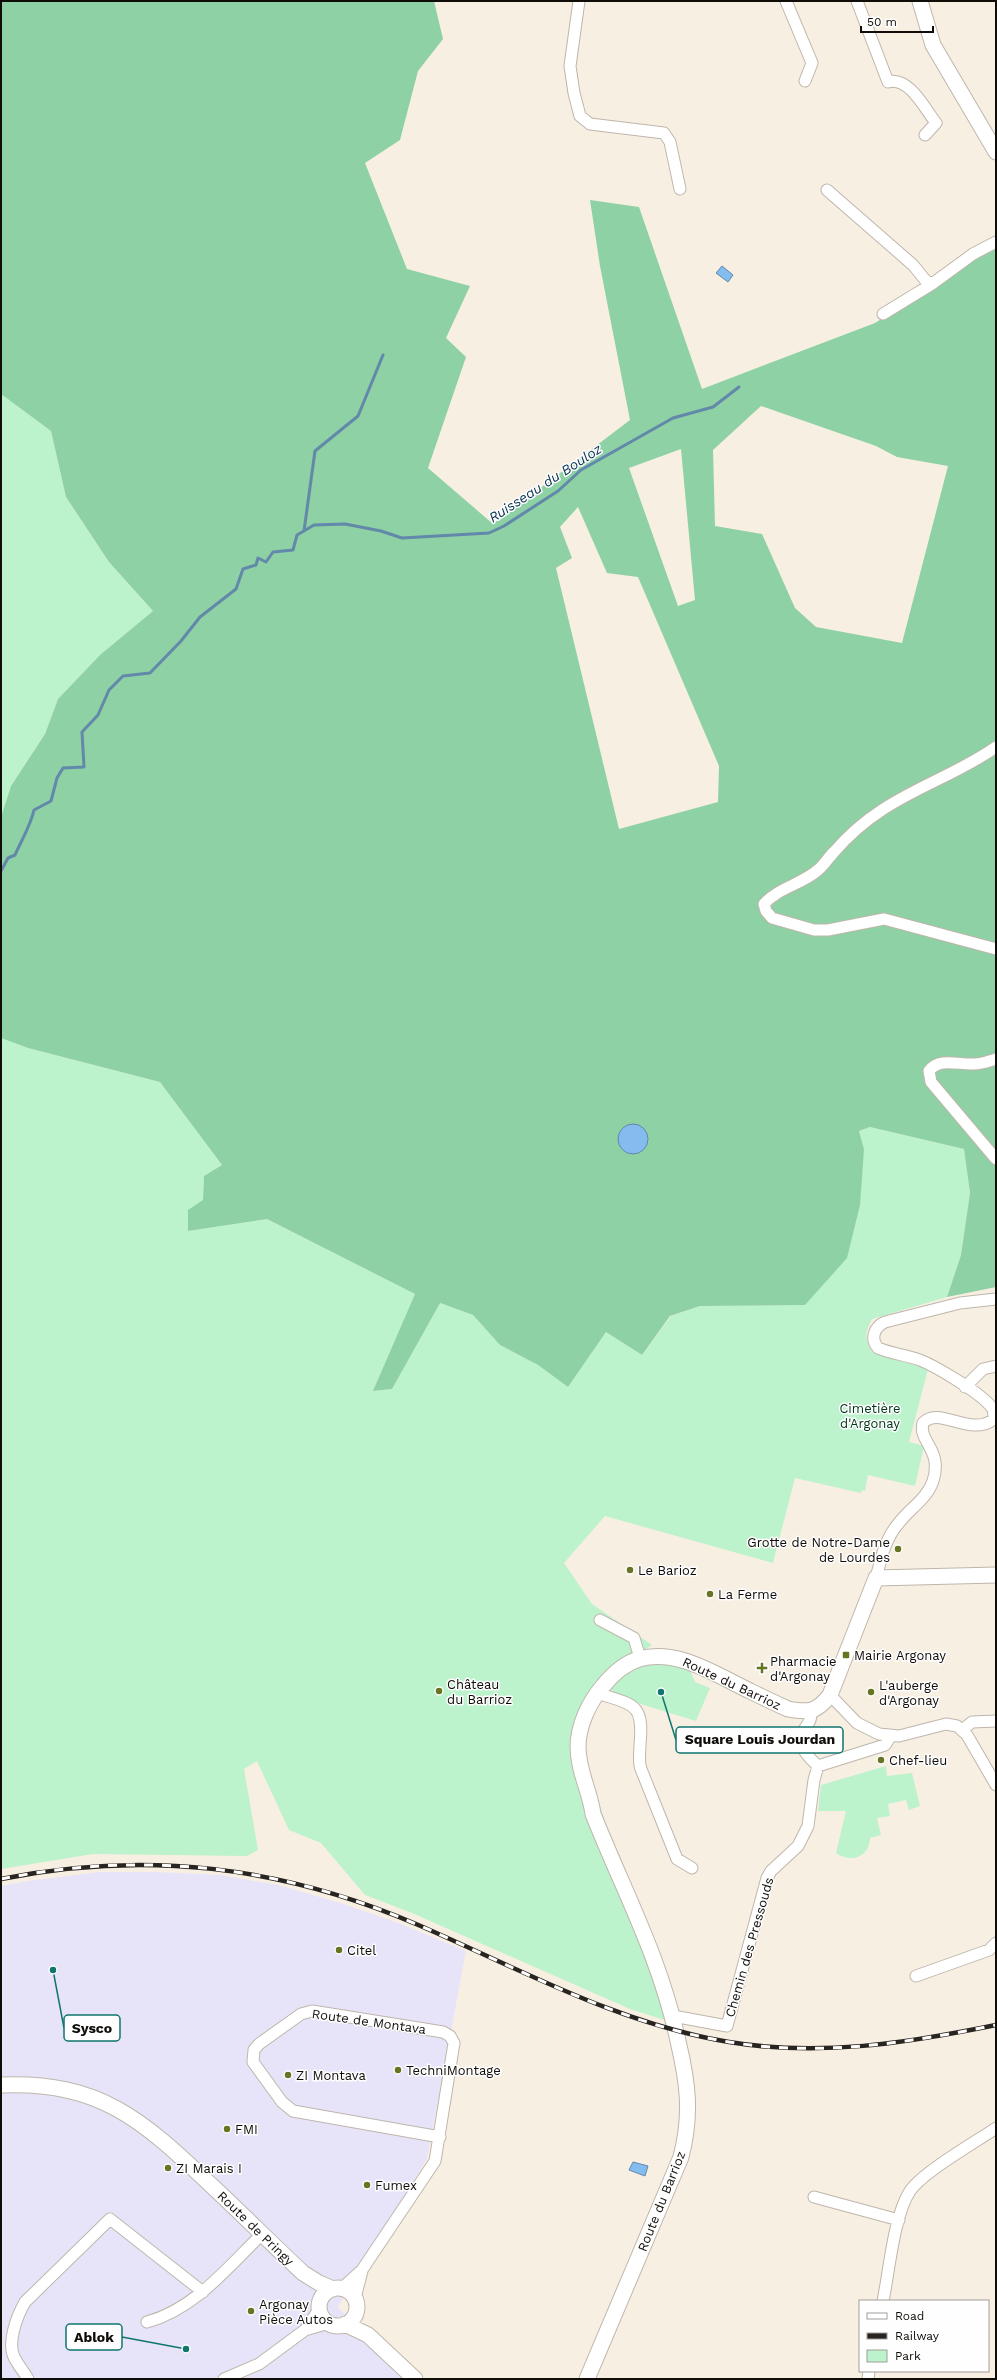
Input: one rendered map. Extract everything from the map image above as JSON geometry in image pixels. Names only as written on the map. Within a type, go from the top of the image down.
[{"type":"street","points":[[579,1],[570,66],[574,94],[580,116],[590,124],[664,133],[670,142],[680,189]]},
{"type":"street","points":[[786,1],[812,63],[805,81]]},
{"type":"street","points":[[857,1],[888,82],[893,80],[908,86],[936,123],[925,135]]},
{"type":"street","points":[[920,1],[933,45],[996,152]]},
{"type":"street","points":[[827,190],[913,265],[926,281],[932,284]]},
{"type":"street","points":[[883,314],[932,284],[973,254],[996,242]]},
{"type":"street","points":[[996,747],[982,757],[914,790],[880,811],[834,851],[818,870],[800,883],[769,899],[764,904],[766,911],[772,918],[814,930],[828,930],[884,918],[996,949]]},
{"type":"street","points":[[996,1059],[977,1064],[941,1063],[932,1066],[929,1071],[931,1082],[996,1160]]},
{"type":"street","points":[[891,1736],[885,1745],[818,1766],[805,1753],[802,1744],[802,1733],[810,1725],[807,1711],[822,1706],[830,1695],[876,1578],[888,1539],[893,1530],[926,1494],[933,1479],[935,1458],[921,1428],[922,1423],[932,1417],[938,1417],[962,1424],[980,1426],[987,1425],[995,1420],[993,1409],[989,1404],[925,1362],[878,1348],[874,1340],[874,1333],[880,1325],[885,1322],[960,1303],[996,1299]]},
{"type":"street","points":[[965,1387],[983,1369],[996,1366]]},
{"type":"street","points":[[876,1578],[996,1575]]},
{"type":"street","points":[[600,1620],[634,1638],[640,1658]]},
{"type":"street","name":"Route du Barrioz","points":[[587,2379],[683,2152],[689,2103],[686,2077],[673,2016],[652,1949],[622,1879],[609,1855],[593,1814],[592,1802],[580,1769],[578,1745],[581,1726],[597,1693],[622,1668],[640,1658],[665,1656],[687,1661],[788,1709],[807,1711]]},
{"type":"street","points":[[597,1693],[629,1704],[640,1715],[642,1722],[639,1759],[641,1770],[677,1859],[692,1868]]},
{"type":"street","points":[[830,1695],[857,1723],[879,1734],[891,1736],[946,1724],[957,1726],[962,1730],[996,1785]]},
{"type":"street","points":[[962,1730],[972,1722],[996,1722]]},
{"type":"street","name":"Chemin des Pressouds","points":[[673,2016],[727,2026],[767,1878],[771,1871],[798,1846],[808,1826],[814,1780],[818,1766]]},
{"type":"street","points":[[916,1976],[989,1950],[996,1943]]},
{"type":"street","name":"Route de Montava","points":[[338,2288],[362,2270],[435,2161],[440,2137],[454,2046],[450,2036],[443,2032],[308,2011],[296,2017],[259,2044],[254,2050],[254,2062],[282,2102],[293,2111],[440,2137]]},
{"type":"street","name":"Route de Pringy","points":[[1,2085],[41,2085],[67,2089],[89,2095],[131,2116],[150,2129],[180,2156],[303,2273],[319,2283],[338,2288]]},
{"type":"street","points":[[883,2300],[903,2204],[915,2186],[996,2128]]},
{"type":"street","points":[[814,2197],[899,2220]]},
{"type":"street","points":[[28,2379],[14,2356],[11,2342],[20,2311],[25,2302],[110,2219],[203,2292]]},
{"type":"street","points":[[147,2322],[176,2310],[203,2292],[262,2234]]},
{"type":"street","name":"Route de Montava","points":[[355,2298],[362,2270]]},
{"type":"street","name":"Route de Pringy","points":[[303,2273],[320,2304]]},
{"type":"street","points":[[305,2330],[326,2293],[338,2288],[355,2298],[357,2303],[356,2314],[345,2324]]},
{"type":"street","points":[[320,2304],[322,2317],[329,2323]]},
{"type":"street","points":[[356,2314],[368,2335],[415,2379]]},
{"type":"street","points":[[224,2379],[259,2364],[305,2330],[329,2323],[345,2324],[368,2335]]},
{"type":"shaded area","points":[[99,1872],[155,1872],[221,1875],[278,1885],[344,1904],[401,1924],[466,1951],[427,2159],[338,2307],[410,2379],[1,2379],[1,1886]]},
{"type":"green space","points":[[1,1],[434,1],[443,39],[418,71],[400,140],[365,163],[407,269],[470,286],[446,338],[466,357],[428,468],[493,524],[630,420],[600,266],[590,200],[639,207],[702,389],[875,323],[996,246],[996,1287],[947,1297],[961,1255],[970,1193],[964,1149],[870,1127],[859,1131],[864,1149],[860,1205],[847,1258],[805,1305],[700,1306],[670,1316],[642,1355],[606,1332],[568,1387],[538,1365],[500,1345],[473,1315],[440,1303],[392,1389],[373,1391],[415,1294],[267,1219],[188,1231],[188,1210],[203,1200],[204,1176],[222,1165],[160,1082],[28,1048],[1,1038],[1,817],[11,786],[45,734],[58,699],[100,655],[153,611],[109,562],[66,497],[51,431],[1,394]],"holes":[[[761,406],[876,446],[897,457],[948,466],[902,643],[816,627],[795,608],[762,534],[715,526],[713,450]],[[681,449],[695,600],[678,606],[629,468]],[[578,507],[607,573],[638,577],[719,766],[718,802],[619,829],[556,568],[572,558],[560,527]]]},
{"type":"green space","points":[[1,394],[51,431],[66,497],[109,562],[153,611],[100,655],[58,699],[45,734],[11,786],[1,817]]},
{"type":"green space","name":"Cimetière d'Argonay","points":[[1,1038],[28,1048],[160,1082],[222,1165],[204,1176],[203,1200],[188,1231],[267,1219],[415,1294],[374,1391],[392,1389],[439,1303],[473,1315],[500,1345],[538,1365],[568,1387],[606,1332],[642,1355],[671,1316],[700,1306],[805,1305],[864,1149],[859,1131],[870,1127],[964,1149],[970,1193],[961,1255],[947,1297],[872,1319],[866,1335],[872,1352],[928,1369],[909,1442],[924,1446],[915,1486],[868,1475],[865,1491],[862,1490],[861,1493],[795,1478],[773,1563],[605,1516],[564,1563],[592,1604],[652,1645],[623,1664],[578,1736],[668,2021],[630,2009],[412,1913],[365,1895],[321,1843],[289,1830],[257,1761],[244,1769],[258,1850],[247,1856],[93,1854],[1,1869]]},
{"type":"green space","points":[[666,1663],[690,1670],[695,1682],[710,1688],[696,1721],[621,1698],[610,1689],[623,1677],[641,1667]]},
{"type":"green space","points":[[886,1766],[887,1776],[912,1773],[920,1806],[909,1810],[906,1800],[888,1804],[890,1816],[877,1818],[881,1835],[870,1838],[869,1845],[863,1854],[858,1857],[848,1858],[836,1853],[846,1811],[818,1811],[821,1785]]},
{"type":"water","points":[[722,266],[733,275],[728,282],[716,273]]},
{"type":"water","points":[[633,1124],[644,1128],[648,1139],[644,1150],[633,1154],[622,1150],[618,1139],[622,1128]]},
{"type":"water","points":[[633,2162],[648,2166],[645,2176],[629,2170]]},
{"type":"waterway","points":[[304,531],[315,451],[358,416],[383,355]]},
{"type":"waterway","name":"Ruisseau du Bouloz","points":[[1,871],[8,858],[15,855],[33,816],[34,810],[51,801],[57,778],[63,768],[84,767],[82,732],[98,715],[109,690],[123,676],[150,673],[181,641],[200,617],[236,589],[243,569],[256,565],[258,558],[266,562],[273,552],[293,550],[297,535],[314,525],[345,524],[381,531],[402,538],[489,533],[504,526],[558,491],[581,470],[673,418],[713,407],[739,387]]},
{"type":"railway","points":[[1,1879],[55,1870],[108,1866],[160,1865],[212,1869],[263,1877],[314,1888],[365,1904],[416,1924],[569,1993],[608,2008],[688,2034],[729,2042],[797,2048],[863,2046],[963,2032],[996,2025]]},
{"type":"place","name":"Grotte de Notre-Dame de Lourdes","points":[[898,1549]]},
{"type":"place","name":"Le Barioz","points":[[630,1570]]},
{"type":"place","name":"La Ferme","points":[[710,1594]]},
{"type":"place","name":"Mairie Argonay","points":[[846,1655]]},
{"type":"place","name":"Pharmacie d'Argonay","points":[[762,1668]]},
{"type":"place","name":"Château du Barrioz","points":[[439,1691]]},
{"type":"place","name":"Square Louis Jourdan","points":[[661,1692]]},
{"type":"place","name":"L'auberge d'Argonay","points":[[871,1692]]},
{"type":"place","name":"Chef-lieu","points":[[881,1760]]},
{"type":"place","name":"Citel","points":[[339,1950]]},
{"type":"place","name":"Sysco","points":[[53,1970]]},
{"type":"place","name":"TechniMontage","points":[[398,2070]]},
{"type":"place","name":"ZI Montava","points":[[288,2075]]},
{"type":"place","name":"FMI","points":[[227,2129]]},
{"type":"place","name":"ZI Marais I","points":[[168,2168]]},
{"type":"place","name":"Fumex","points":[[367,2185]]},
{"type":"place","name":"Argonay Pièce Autos","points":[[251,2311]]},
{"type":"place","name":"Ablok","points":[[186,2349]]}]
